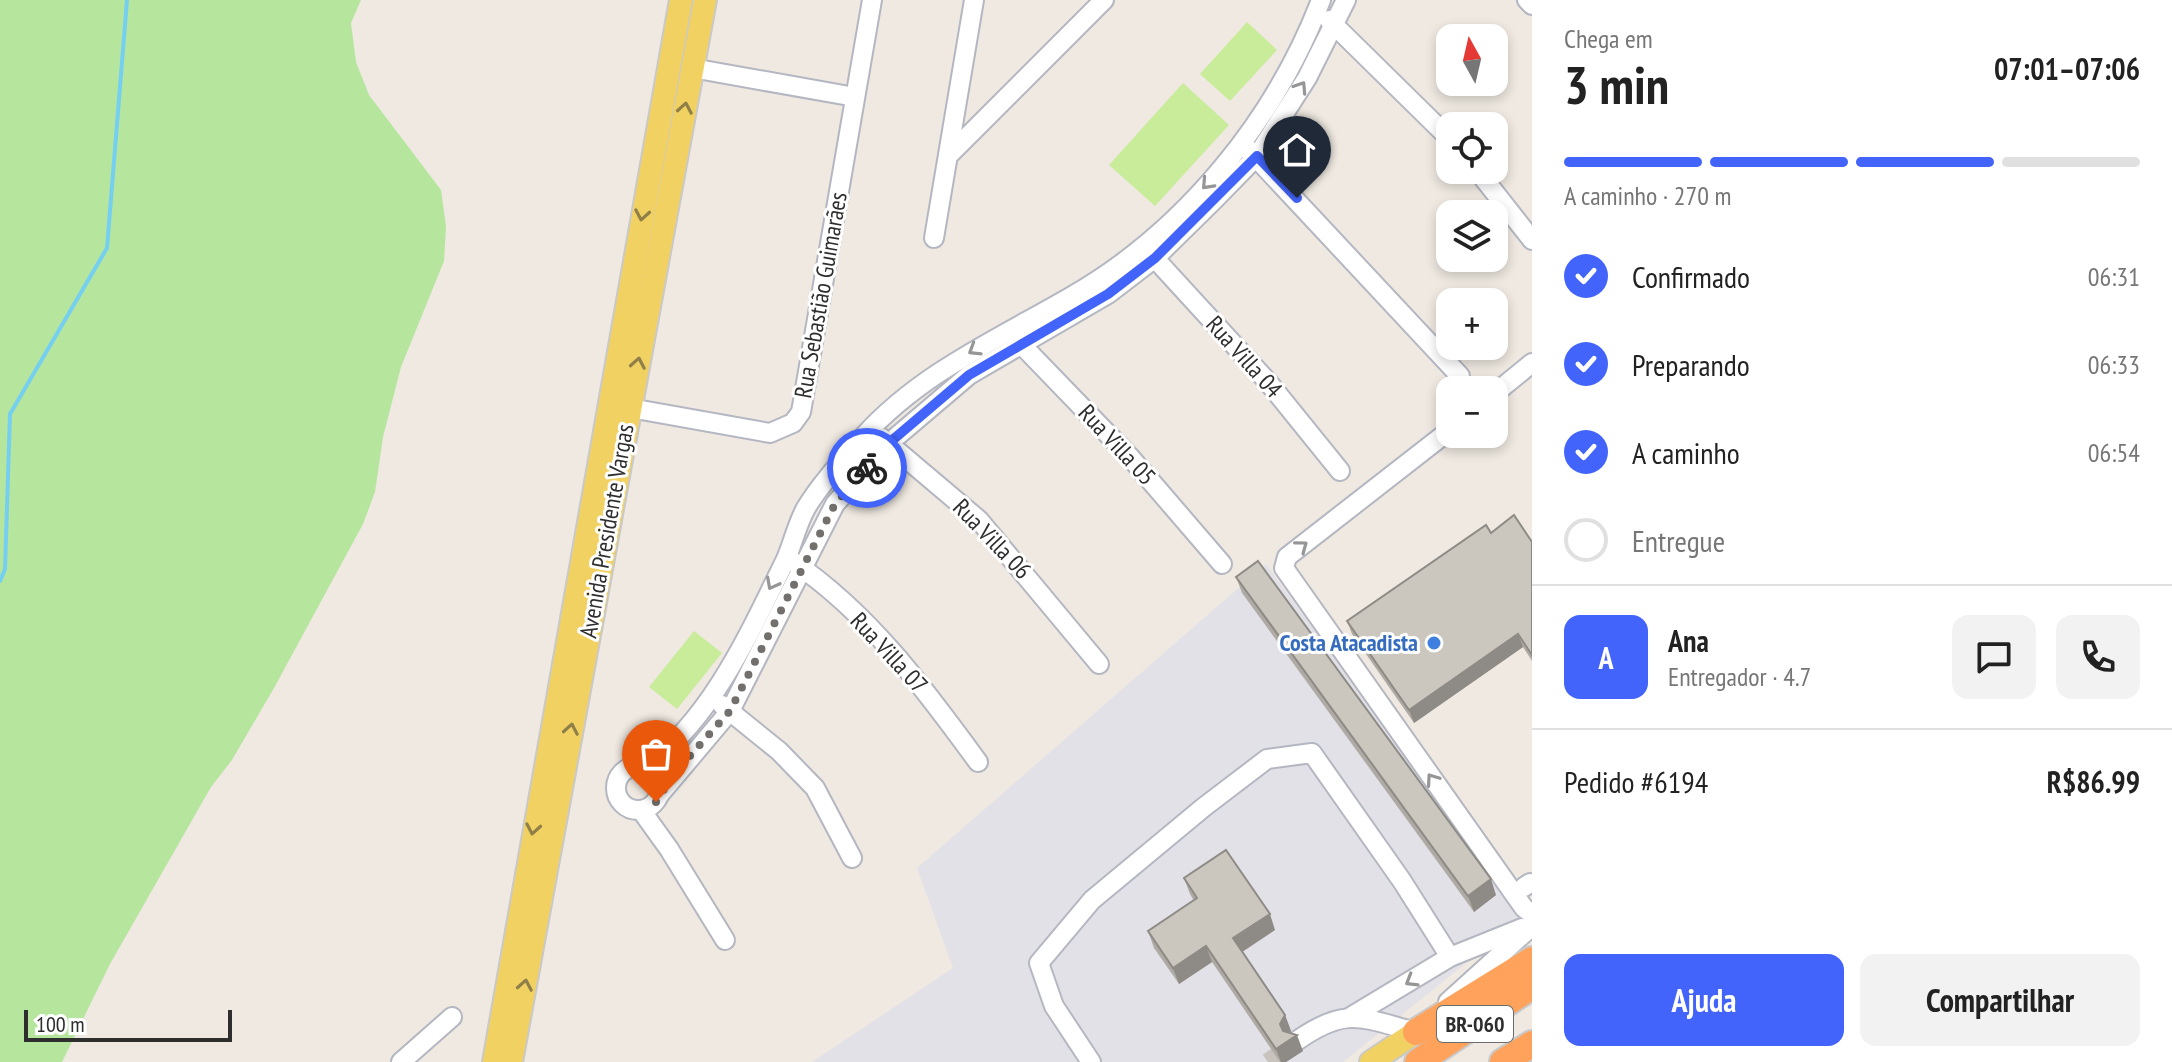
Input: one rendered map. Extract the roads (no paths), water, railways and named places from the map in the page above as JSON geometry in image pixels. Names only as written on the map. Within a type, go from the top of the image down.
[{"type":"highway","points":[[1416,1032],[1532,960]]},
{"type":"highway","name":"BR-060","points":[[1418,1062],[1532,986]]},
{"type":"highway","name":"BR-060","points":[[1503,1062],[1532,1044]]},
{"type":"highway","points":[[1524,1062],[1532,1056]]},
{"type":"main road","name":"Avenida Presidente Vargas","points":[[511,1062],[681,0]]},
{"type":"main road","name":"Avenida Presidente Vargas","points":[[494,1062],[576,644],[630,408],[705,0]]},
{"type":"main road","points":[[1371,1062],[1416,1032]]},
{"type":"street","name":"Rua Sebastião Guimarães","points":[[630,408],[770,433],[793,423],[801,412],[872,0]]},
{"type":"street","points":[[934,238],[974,0]]},
{"type":"street","points":[[948,156],[1104,0]]},
{"type":"street","points":[[1149,252],[1007,330],[924,383],[870,429],[806,509],[794,562],[730,711],[649,808],[641,810],[625,805],[617,790],[621,774],[628,769],[645,767],[670,749],[710,696],[794,562],[835,504],[889,443],[969,375],[1108,294],[1149,252],[1174,219],[1249,150],[1337,24],[1346,0]]},
{"type":"street","points":[[1527,0],[1532,5]]},
{"type":"street","points":[[1249,150],[1319,6],[1436,125]]},
{"type":"street","points":[[692,68],[855,97]]},
{"type":"street","points":[[1249,150],[1460,376]]},
{"type":"street","points":[[1488,184],[1532,240]]},
{"type":"street","name":"Rua Villa 04","points":[[1149,252],[1268,382],[1340,471]]},
{"type":"street","name":"Rua Villa 05","points":[[1007,330],[1130,457],[1222,564]]},
{"type":"street","points":[[1508,383],[1532,363]]},
{"type":"street","name":"Rua Villa 06","points":[[870,429],[979,520],[1099,664]]},
{"type":"street","points":[[1436,441],[1287,557],[1284,568],[1485,854],[1524,908],[1532,914]]},
{"type":"street","name":"Rua Villa 07","points":[[794,562],[907,666],[978,762]]},
{"type":"street","points":[[710,696],[779,751],[815,788],[852,858]]},
{"type":"street","points":[[1091,1062],[1054,1006],[1039,963],[1092,900],[1267,759],[1312,753],[1402,881],[1450,957]]},
{"type":"street","points":[[645,767],[658,778],[660,794]]},
{"type":"street","points":[[641,810],[725,940]]},
{"type":"street","points":[[1298,1040],[1324,1022],[1352,1016],[1450,957],[1532,925]]},
{"type":"street","points":[[1352,1016],[1416,1032],[1532,925]]},
{"type":"street","points":[[401,1062],[452,1017]]},
{"type":"waterway","points":[[0,581],[5,569],[10,414],[107,248],[127,0]]},
{"type":"tunnel","points":[[1268,1062],[1296,1042]]},
{"type":"place","name":"Costa Atacadista","points":[[1434,643]]}]
